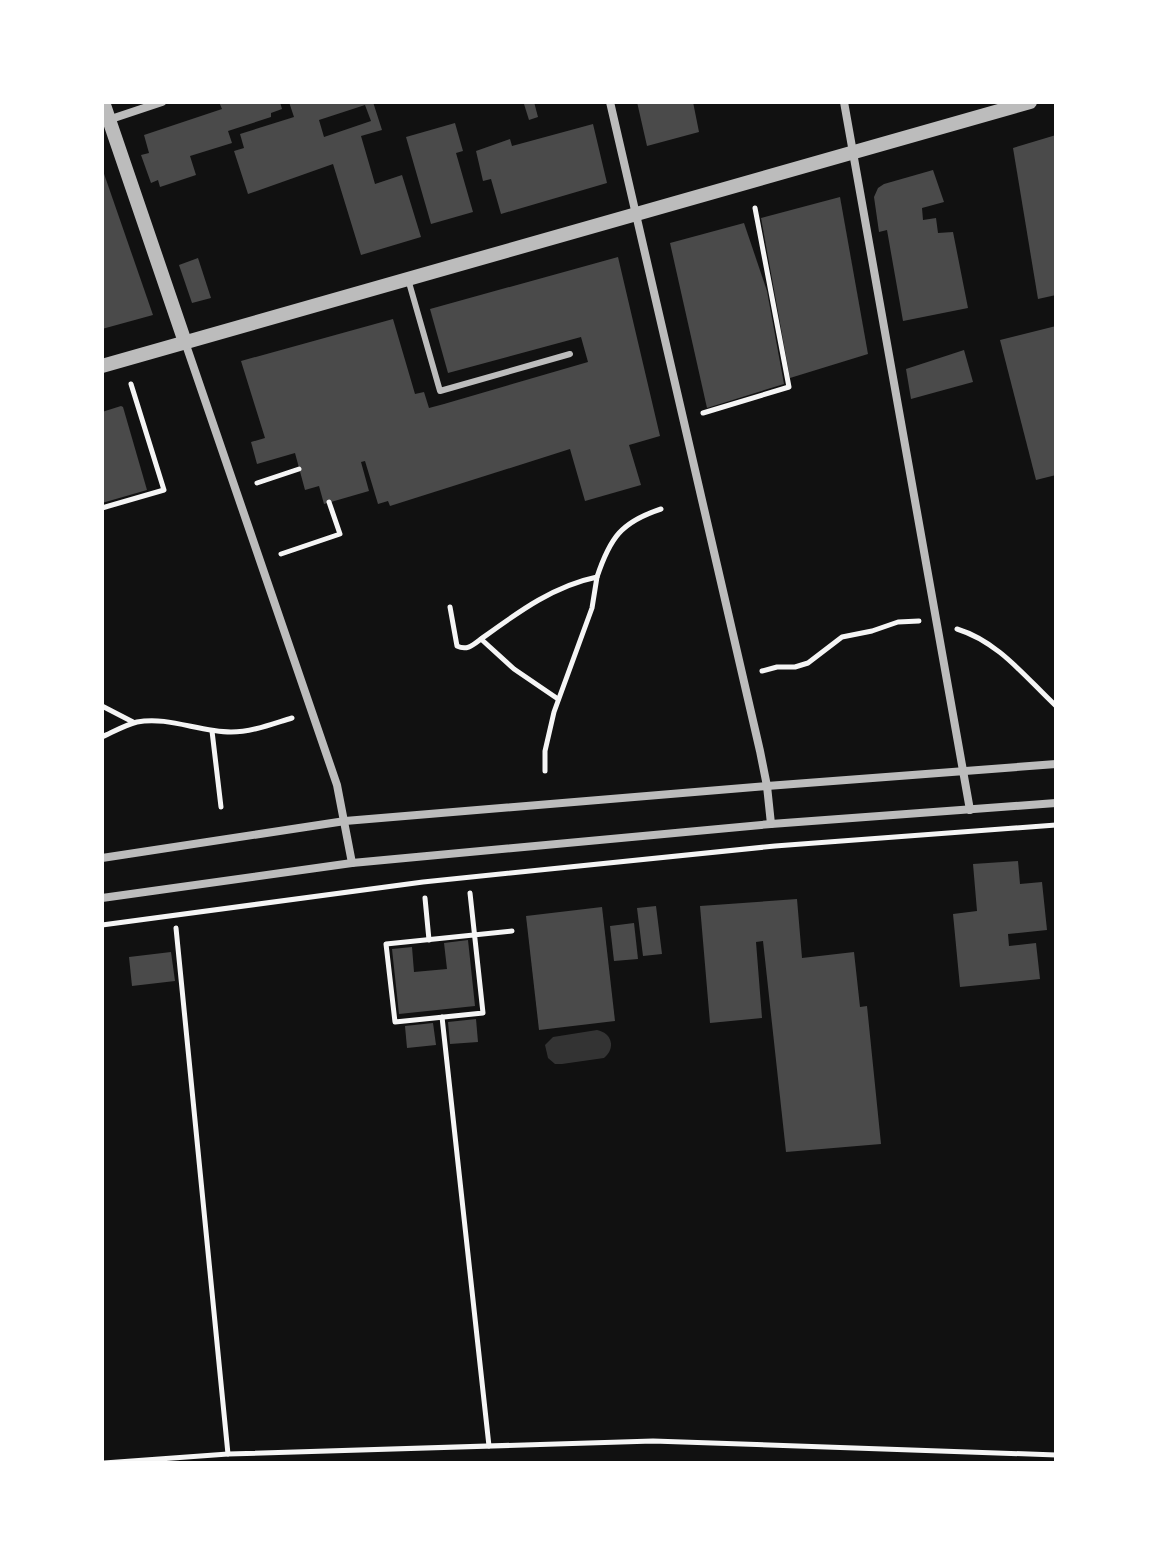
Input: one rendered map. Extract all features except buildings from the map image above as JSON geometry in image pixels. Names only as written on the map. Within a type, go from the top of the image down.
[{"type":"street","points":[[103,102],[106,121],[337,785],[352,863]]},
{"type":"street","points":[[106,121],[162,102]]},
{"type":"street","points":[[610,102],[743,675],[767,786],[771,824]]},
{"type":"street","points":[[844,102],[970,810]]},
{"type":"street","points":[[102,366],[1030,102]]},
{"type":"street","points":[[102,858],[345,821],[1056,764]]},
{"type":"street","points":[[102,898],[352,863],[771,824],[1056,803]]},
{"type":"lane","points":[[408,279],[440,391],[570,354]]},
{"type":"path","points":[[703,413],[789,387],[755,208]]},
{"type":"path","points":[[102,508],[164,490],[131,384]]},
{"type":"path","points":[[257,483],[299,469]]},
{"type":"path","points":[[281,554],[340,534],[329,502]]},
{"type":"path","points":[[545,771],[545,751],[558,699],[592,608],[597,577],[608,549],[624,526],[641,515],[661,509]]},
{"type":"path","points":[[450,607],[457,646],[468,648],[543,597],[577,581],[597,577]]},
{"type":"path","points":[[762,671],[808,663],[842,637],[898,622],[920,621]]},
{"type":"path","points":[[955,629],[994,647],[1056,706]]},
{"type":"path","points":[[481,639],[514,669],[558,699]]},
{"type":"path","points":[[102,706],[134,723]]},
{"type":"path","points":[[102,737],[134,723],[152,721],[232,732],[261,728],[292,718]]},
{"type":"path","points":[[212,731],[221,807]]},
{"type":"path","points":[[102,925],[423,882],[775,846],[1056,825]]},
{"type":"path","points":[[470,893],[474,935],[483,1013],[395,1022],[386,944],[429,940],[474,935],[512,931]]},
{"type":"path","points":[[425,898],[429,940]]},
{"type":"path","points":[[176,928],[228,1454]]},
{"type":"path","points":[[442,1017],[489,1446]]},
{"type":"path","points":[[104,1463],[228,1454],[653,1441],[1056,1455]]},
{"type":"shaded area","points":[[597,1030],[606,1034],[611,1041],[610,1050],[604,1058],[555,1064],[548,1058],[545,1045],[553,1037]]}]
